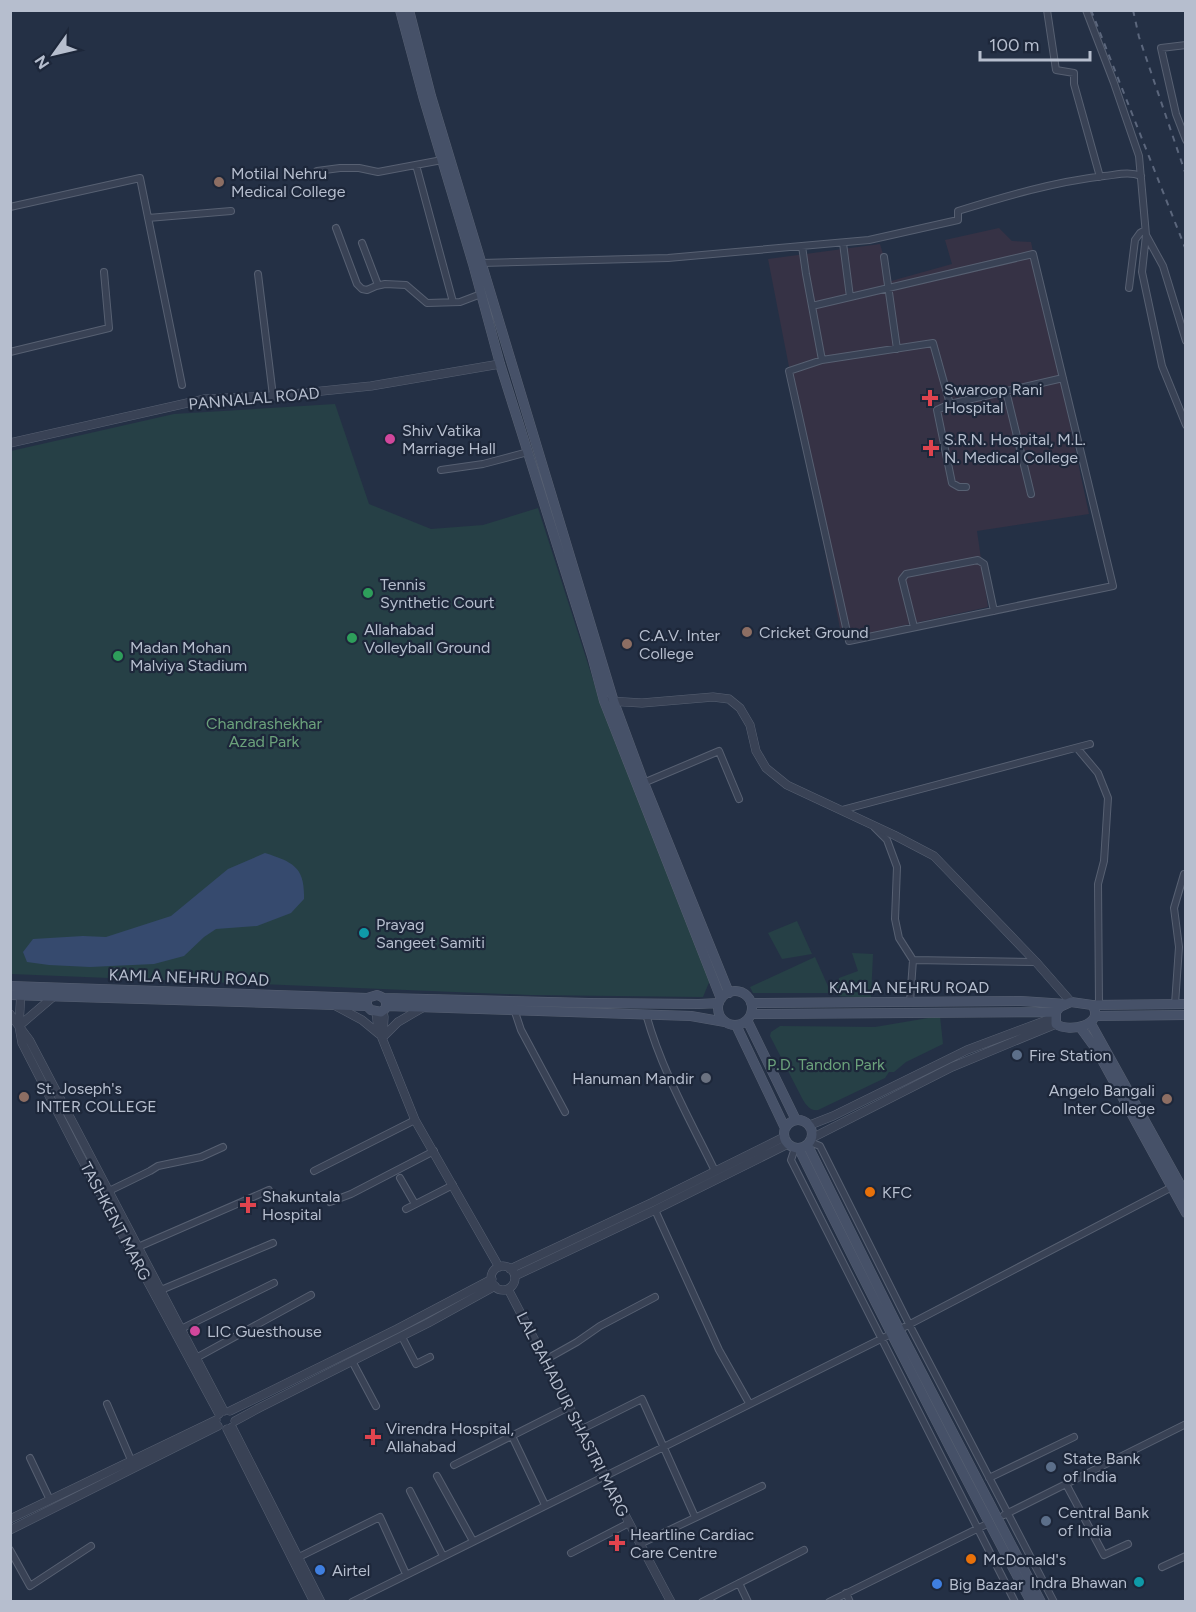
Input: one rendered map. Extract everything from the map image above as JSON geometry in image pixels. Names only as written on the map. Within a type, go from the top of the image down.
[{"type":"main road","points":[[400,10],[442,160],[478,263],[482,294],[500,364],[592,656],[723,998],[719,1012],[725,1022]]},
{"type":"main road","points":[[409,10],[478,263],[609,701]]},
{"type":"main road","name":"KAMLA NEHRU ROAD","points":[[10,986],[21,991],[54,996],[333,1005],[367,1002]]},
{"type":"main road","name":"KAMLA NEHRU ROAD","points":[[10,995],[21,991],[367,1002]]},
{"type":"main road","points":[[382,1007],[377,995],[367,1002],[371,1011],[382,1007],[589,1003],[699,1004],[740,992],[751,1003],[749,1017],[796,1120]]},
{"type":"main road","name":"KAMLA NEHRU ROAD","points":[[751,1003],[1021,1001],[1096,1005]]},
{"type":"main road","points":[[1056,1018],[1060,1007],[1069,1003]]},
{"type":"main road","points":[[1185,1004],[1096,1005],[1093,1019],[1185,1195]]},
{"type":"main road","points":[[382,1007],[514,1009],[690,1016],[736,1025],[742,1024],[749,1017]]},
{"type":"main road","points":[[1185,1015],[1093,1019],[1080,1027],[1096,1049],[1185,1213]]},
{"type":"main road","name":"KAMLA NEHRU ROAD","points":[[749,1017],[1056,1018],[1060,1027],[1080,1027]]},
{"type":"main road","points":[[736,1025],[895,1332],[998,1518],[1041,1602]]},
{"type":"main road","points":[[801,1120],[810,1125],[813,1134],[798,1142],[792,1121],[801,1120]]},
{"type":"main road","points":[[998,1518],[1031,1602]]},
{"type":"street","points":[[1047,10],[1056,70],[1074,73],[1074,84],[1100,177]]},
{"type":"street","points":[[1086,10],[1139,156],[1146,233],[1142,272],[1162,366],[1185,425]]},
{"type":"street","points":[[1185,45],[1161,48],[1176,114],[1185,140]]},
{"type":"street","points":[[317,171],[359,168],[378,172],[442,160]]},
{"type":"street","points":[[416,165],[453,302]]},
{"type":"street","points":[[478,263],[668,258],[869,240],[958,220],[958,211],[1036,188],[1132,173],[1140,176]]},
{"type":"street","points":[[10,207],[140,178],[182,385]]},
{"type":"street","points":[[148,218],[231,211]]},
{"type":"street","points":[[336,228],[357,284],[362,289],[367,290],[378,285],[406,285],[428,303],[460,302],[482,294]]},
{"type":"street","points":[[1129,288],[1135,240],[1140,233],[1146,233]]},
{"type":"street","points":[[1146,233],[1162,266],[1185,340]]},
{"type":"street","points":[[362,243],[378,285]]},
{"type":"street","points":[[843,243],[850,297]]},
{"type":"street","points":[[802,246],[822,360]]},
{"type":"street","points":[[812,306],[1033,254],[1113,586],[849,641],[789,371],[822,360],[933,343],[950,404]]},
{"type":"street","points":[[884,257],[897,349]]},
{"type":"street","points":[[10,351],[109,328],[104,272]]},
{"type":"street","points":[[258,274],[273,396]]},
{"type":"street","name":"PANNALAL ROAD","points":[[10,443],[205,399],[273,396],[371,386],[500,364]]},
{"type":"street","points":[[966,487],[958,487],[952,483],[938,410],[950,404],[1063,378]]},
{"type":"street","points":[[1006,391],[1031,494]]},
{"type":"street","points":[[441,470],[483,464],[528,452]]},
{"type":"street","points":[[914,627],[902,579],[906,574],[978,560],[984,564],[994,611]]},
{"type":"street","points":[[609,701],[642,703],[713,697],[729,699],[740,708],[750,725],[756,751],[766,768],[787,785],[872,824],[934,856],[1036,962],[1069,1003]]},
{"type":"street","points":[[842,810],[1090,744]]},
{"type":"street","points":[[1077,747],[1098,774],[1107,798],[1104,861],[1098,884],[1096,1005]]},
{"type":"street","points":[[641,784],[719,751],[739,799]]},
{"type":"street","points":[[872,824],[887,840],[897,867],[895,919],[899,938],[913,960],[910,1002]]},
{"type":"street","points":[[1175,1004],[1179,947],[1174,908],[1184,874]]},
{"type":"street","points":[[913,960],[1036,962]]},
{"type":"street","name":"TASHKENT MARG","points":[[21,991],[19,1026],[22,1043],[221,1416]]},
{"type":"street","points":[[10,1014],[19,1026],[54,996]]},
{"type":"street","points":[[333,1005],[362,1020],[383,1037]]},
{"type":"street","points":[[382,1007],[383,1037],[416,1120],[499,1268]]},
{"type":"street","points":[[383,1037],[398,1022],[423,1007]]},
{"type":"street","points":[[514,1009],[521,1030],[565,1112]]},
{"type":"street","points":[[646,1014],[653,1039],[715,1171]]},
{"type":"street","points":[[810,1125],[967,1050],[1056,1018]]},
{"type":"street","points":[[512,1272],[656,1210],[1056,1018]]},
{"type":"street","name":"TASHKENT MARG","points":[[19,1026],[30,1041],[161,1290],[196,1358],[221,1416]]},
{"type":"street","points":[[314,1171],[416,1120]]},
{"type":"street","points":[[798,1142],[791,1160],[1015,1602]]},
{"type":"street","points":[[512,1272],[715,1171],[798,1142],[820,1146],[989,1478],[998,1518],[1054,1602]]},
{"type":"street","points":[[109,1191],[158,1166],[201,1157],[223,1147]]},
{"type":"street","points":[[330,1202],[351,1194],[434,1151]]},
{"type":"street","points":[[400,1178],[415,1204]]},
{"type":"street","points":[[406,1209],[453,1185]]},
{"type":"street","points":[[352,1602],[895,1332],[1172,1187]]},
{"type":"street","points":[[138,1247],[269,1190]]},
{"type":"street","points":[[656,1210],[719,1350],[749,1403]]},
{"type":"street","points":[[161,1290],[273,1243]]},
{"type":"street","points":[[507,1267],[512,1272],[514,1283],[508,1289],[501,1290],[493,1283],[493,1272],[499,1268],[507,1267]]},
{"type":"street","points":[[181,1329],[274,1283]]},
{"type":"street","points":[[10,1519],[493,1283]]},
{"type":"street","points":[[231,1426],[259,1408],[402,1337],[493,1283]]},
{"type":"street","name":"LAL BAHADUR SHASTRI MARG","points":[[508,1289],[671,1602]]},
{"type":"street","points":[[196,1358],[311,1295]]},
{"type":"street","points":[[545,1360],[600,1326],[655,1297]]},
{"type":"street","points":[[402,1337],[416,1364],[430,1358]]},
{"type":"street","points":[[352,1361],[376,1406]]},
{"type":"street","points":[[582,1430],[642,1400],[695,1517]]},
{"type":"street","points":[[107,1404],[131,1460]]},
{"type":"street","points":[[454,1465],[569,1407]]},
{"type":"street","points":[[10,1530],[221,1416],[234,1415],[231,1426],[315,1602]]},
{"type":"street","points":[[221,1416],[231,1426],[321,1602]]},
{"type":"street","points":[[829,1602],[1185,1424]]},
{"type":"street","points":[[512,1436],[545,1505]]},
{"type":"street","points":[[989,1478],[1074,1437]]},
{"type":"street","points":[[30,1458],[50,1500]]},
{"type":"street","points":[[437,1476],[473,1541]]},
{"type":"street","points":[[1066,1484],[1104,1555],[1128,1544]]},
{"type":"street","points":[[640,1544],[762,1486]]},
{"type":"street","points":[[410,1491],[443,1556]]},
{"type":"street","points":[[298,1557],[380,1517],[406,1574]]},
{"type":"street","points":[[571,1553],[629,1523]]},
{"type":"street","points":[[10,1550],[30,1586],[92,1546]]},
{"type":"street","points":[[702,1602],[804,1550]]},
{"type":"street","points":[[1161,1567],[1185,1556]]},
{"type":"street","points":[[739,1583],[748,1602]]},
{"type":"street","points":[[846,1593],[850,1602]]},
{"type":"shaded area","name":"Swaroop Rani Hospital","points":[[999,228],[1012,241],[1031,242],[1089,514],[977,531],[988,607],[842,639],[768,259],[880,244],[891,281],[952,264],[945,240]]},
{"type":"green space","name":"Chandrashekhar Azad Park","points":[[335,404],[369,504],[431,529],[483,525],[538,508],[603,711],[710,980],[703,997],[530,995],[11,974],[11,451],[174,414]]},
{"type":"green space","points":[[797,921],[812,954],[782,959],[768,933]]},
{"type":"green space","points":[[852,953],[873,954],[871,998],[838,996],[835,986],[839,978],[858,971]]},
{"type":"green space","points":[[815,957],[831,993],[753,993],[750,987]]},
{"type":"green space","name":"P.D. Tandon Park","points":[[940,1016],[943,1044],[906,1062],[894,1072],[889,1072],[885,1078],[818,1110],[811,1109],[803,1100],[770,1036],[771,1032],[780,1026],[875,1027]]},
{"type":"water","points":[[265,853],[290,863],[299,873],[304,888],[304,899],[291,913],[257,926],[216,929],[184,956],[154,964],[90,967],[27,962],[23,952],[33,939],[106,937],[171,916],[228,869]]},
{"type":"railway","points":[[1091,10],[1186,250]]},
{"type":"railway","points":[[1133,10],[1139,37],[1186,175]]},
{"type":"place","name":"Motilal Nehru Medical College","points":[[219,182]]},
{"type":"place","name":"Swaroop Rani Hospital","points":[[930,398]]},
{"type":"place","name":"Shiv Vatika Marriage Hall","points":[[390,439]]},
{"type":"place","name":"S.R.N. Hospital, M.L. N. Medical College","points":[[931,448]]},
{"type":"place","name":"Tennis Synthetic Court","points":[[368,593]]},
{"type":"place","name":"Cricket Ground","points":[[747,632]]},
{"type":"place","name":"Allahabad Volleyball Ground","points":[[352,638]]},
{"type":"place","name":"C.A.V. Inter College","points":[[627,644]]},
{"type":"place","name":"Madan Mohan Malviya Stadium","points":[[118,656]]},
{"type":"place","name":"Prayag Sangeet Samiti","points":[[364,933]]},
{"type":"place","name":"Fire Station","points":[[1017,1055]]},
{"type":"place","name":"Hanuman Mandir","points":[[706,1078]]},
{"type":"place","name":"St. Joseph's INTER COLLEGE","points":[[24,1097]]},
{"type":"place","name":"Angelo Bangali Inter College","points":[[1167,1099]]},
{"type":"place","name":"KFC","points":[[870,1192]]},
{"type":"place","name":"Shakuntala Hospital","points":[[248,1205]]},
{"type":"place","name":"LIC Guesthouse","points":[[195,1331]]},
{"type":"place","name":"Virendra Hospital, Allahabad","points":[[373,1437]]},
{"type":"place","name":"State Bank of India","points":[[1051,1467]]},
{"type":"place","name":"Central Bank of India","points":[[1046,1521]]},
{"type":"place","name":"Heartline Cardiac Care Centre","points":[[617,1543]]},
{"type":"place","name":"McDonald's","points":[[971,1559]]},
{"type":"place","name":"Airtel","points":[[320,1570]]},
{"type":"place","name":"Indra Bhawan","points":[[1139,1582]]},
{"type":"place","name":"Big Bazaar","points":[[937,1584]]}]
